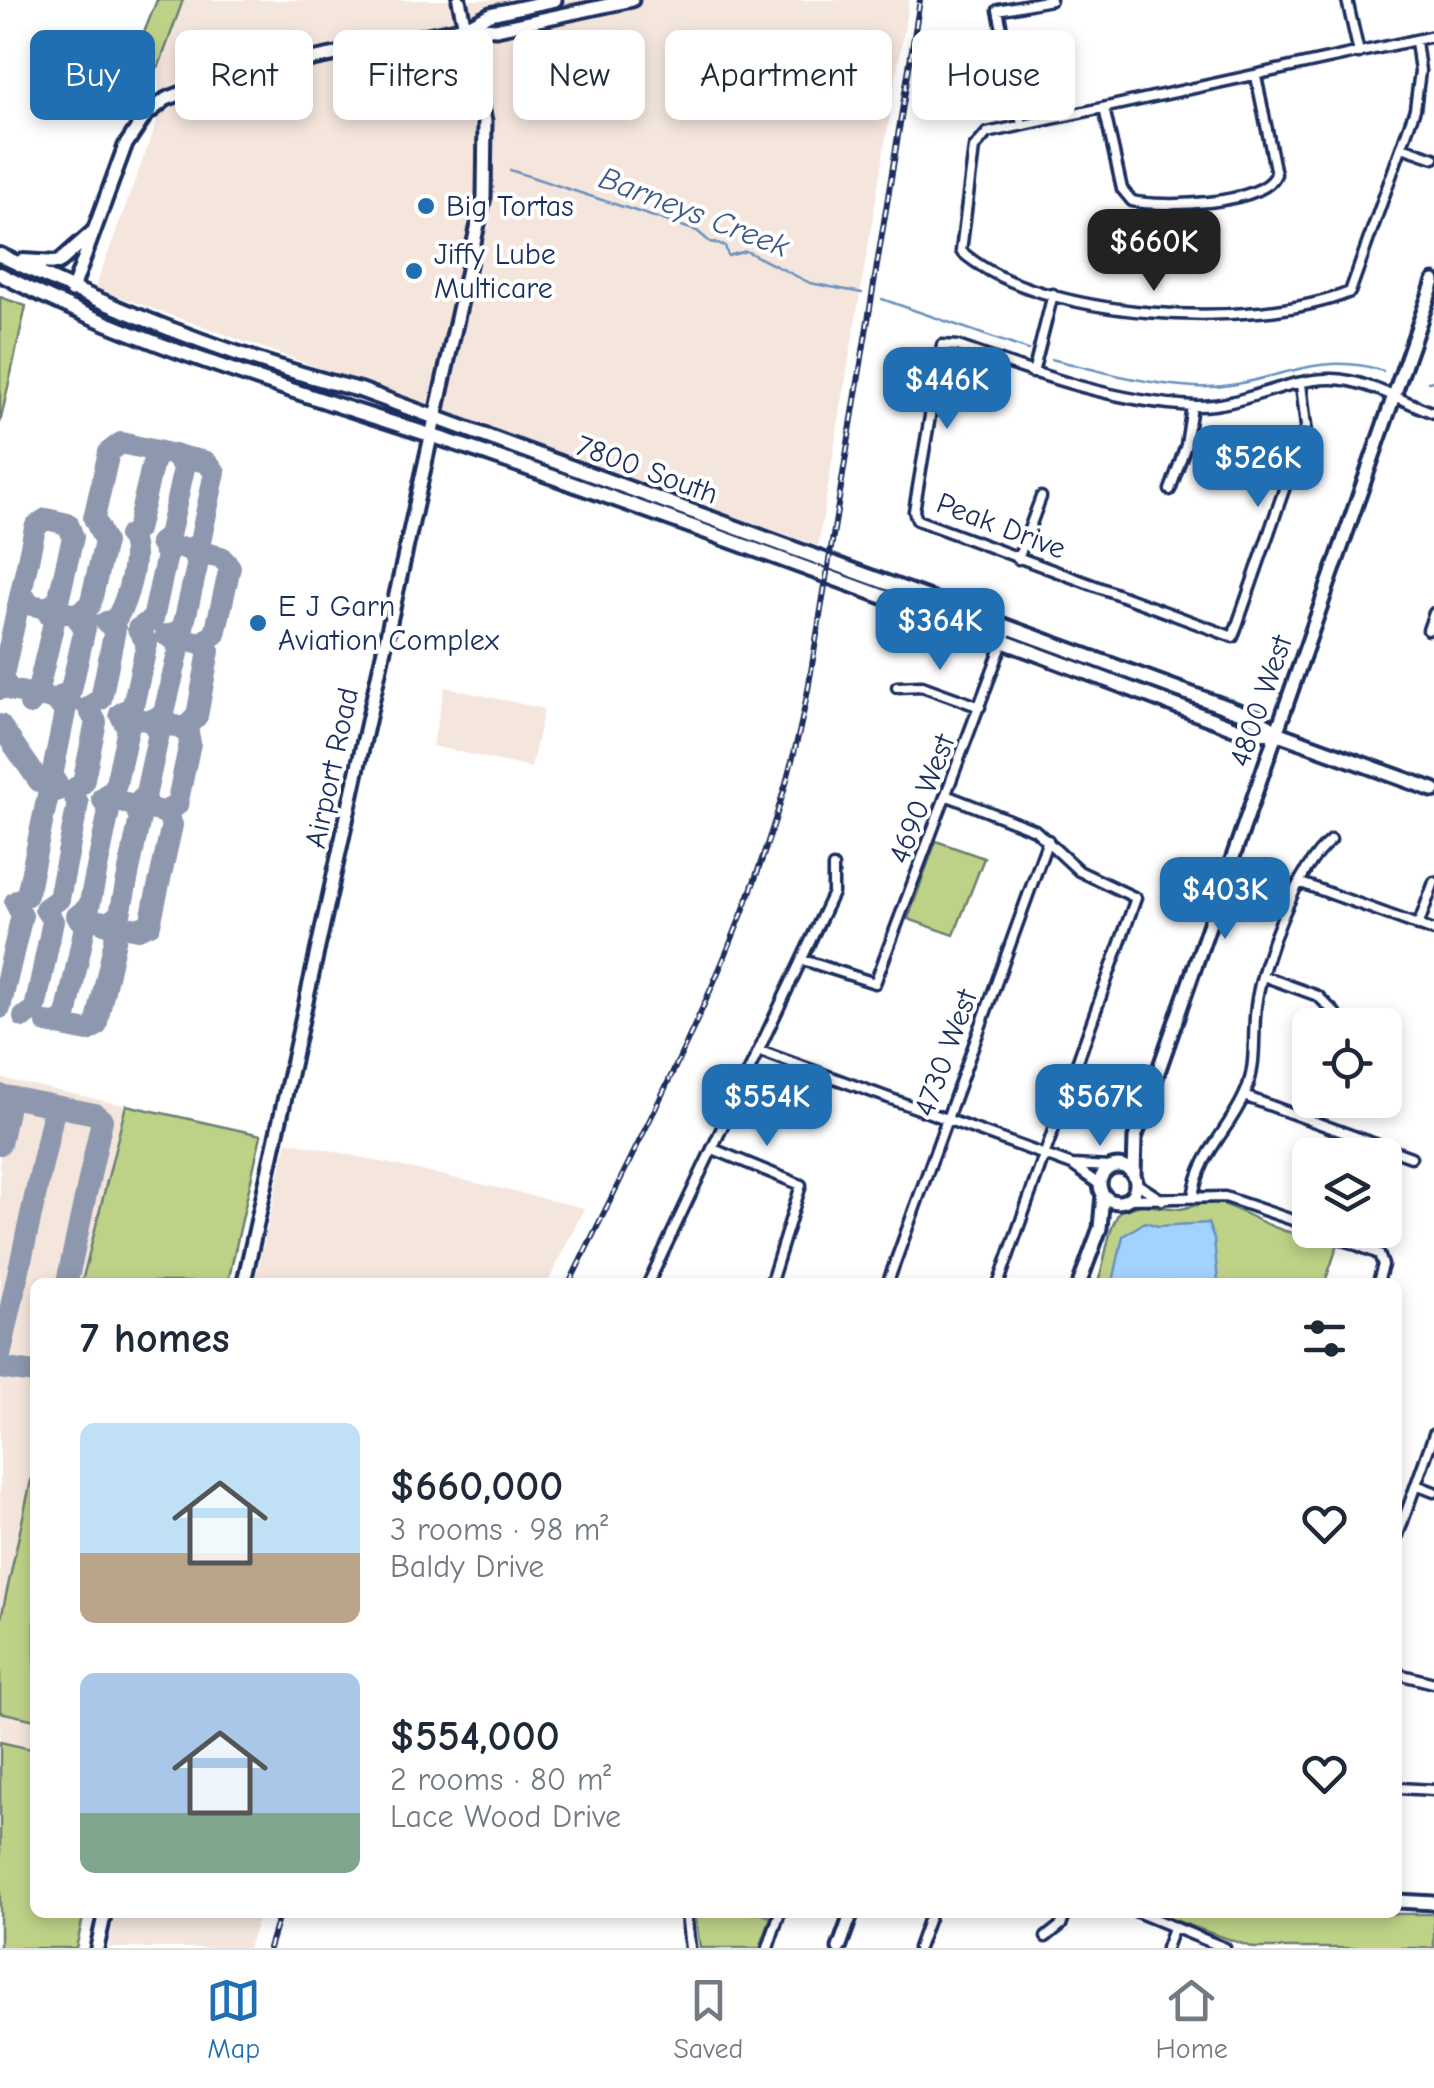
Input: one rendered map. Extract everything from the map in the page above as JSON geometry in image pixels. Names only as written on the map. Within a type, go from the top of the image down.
[{"type":"main road","points":[[1,264],[58,263],[92,233]]},
{"type":"main road","name":"7800 South","points":[[1,264],[220,348],[360,390],[1259,719],[1277,733],[1434,790]]},
{"type":"main road","name":"7800 South","points":[[1,264],[85,316],[431,435],[1248,732],[1277,733]]},
{"type":"street","name":"Airport Road","points":[[245,1278],[488,173],[486,120],[459,0]]},
{"type":"street","points":[[466,28],[490,14],[554,0]]},
{"type":"street","points":[[72,291],[133,130],[178,92],[226,77],[466,28],[496,29],[632,0]]},
{"type":"street","points":[[1022,125],[998,10],[1050,0]]},
{"type":"street","points":[[1348,0],[1358,53]]},
{"type":"street","points":[[1416,41],[1418,92],[1402,147],[1353,287],[1340,296],[1190,318],[1022,286],[961,250],[977,142],[987,133],[1434,36]]},
{"type":"street","points":[[1104,108],[1122,189],[1132,200],[1172,206],[1271,186],[1276,168],[1256,76]]},
{"type":"street","points":[[1402,147],[1434,158]]},
{"type":"street","name":"4800 West","points":[[1100,1228],[1125,1200],[1135,1179],[1135,1138],[1434,281]]},
{"type":"street","points":[[1053,294],[1033,372],[1074,386],[1192,406],[1247,398],[1301,384],[1342,380],[1434,413]]},
{"type":"street","name":"Peak Drive","points":[[1033,372],[958,346],[942,345],[914,511],[917,520],[1234,637],[1306,426],[1301,384]]},
{"type":"street","points":[[1170,490],[1186,445],[1192,406]]},
{"type":"street","points":[[1018,559],[1040,498]]},
{"type":"street","points":[[1428,630],[1434,613]]},
{"type":"street","name":"4690 West","points":[[803,960],[875,983],[1008,629]]},
{"type":"street","points":[[897,687],[922,686],[980,707]]},
{"type":"street","points":[[948,796],[1025,825],[1048,840],[1079,871],[1136,898],[1000,1278]]},
{"type":"street","name":"4730 West","points":[[889,1278],[1048,840]]},
{"type":"street","points":[[1193,1197],[1209,1146],[1244,1096],[1253,1068],[1256,1005],[1264,976],[1301,883],[1316,854],[1331,840]]},
{"type":"street","points":[[651,1278],[833,894],[833,867]]},
{"type":"street","points":[[1418,926],[1434,882]]},
{"type":"street","points":[[1301,883],[1434,931]]},
{"type":"street","points":[[1264,976],[1318,996],[1330,1008]]},
{"type":"street","points":[[760,1051],[1072,1166],[1101,1190],[1125,1200],[1234,1199],[1292,1220]]},
{"type":"street","points":[[1244,1096],[1411,1157]]},
{"type":"street","name":"4800 West","points":[[1081,1278],[1100,1228],[1101,1190],[1112,1166],[1135,1138]]},
{"type":"street","points":[[713,1149],[802,1185],[772,1278]]},
{"type":"street","points":[[1072,1166],[1126,1167],[1162,1200]]},
{"type":"street","points":[[1368,1248],[1376,1251],[1383,1265],[1379,1278]]},
{"type":"street","points":[[1402,1521],[1434,1434]]},
{"type":"street","points":[[1416,1485],[1434,1492]]},
{"type":"street","points":[[1402,1675],[1434,1682]]},
{"type":"street","points":[[1402,1788],[1434,1790]]},
{"type":"street","points":[[1402,1901],[1434,1903]]},
{"type":"street","points":[[97,1948],[103,1918]]},
{"type":"street","points":[[686,1918],[689,1948]]},
{"type":"street","points":[[778,1918],[768,1946],[783,1948]]},
{"type":"street","points":[[840,1948],[850,1918]]},
{"type":"street","points":[[918,1948],[929,1918]]},
{"type":"street","points":[[1046,1938],[1061,1926],[1064,1918]]},
{"type":"street","points":[[1149,1918],[1224,1948]]},
{"type":"street","points":[[1166,1948],[1173,1930]]},
{"type":"shaded area","points":[[183,0],[909,0],[892,102],[892,30],[665,30],[665,120],[889,120],[818,546],[95,288],[161,111],[157,71]]},
{"type":"shaded area","points":[[445,687],[544,709],[531,768],[432,746]]},
{"type":"shaded area","points":[[0,1078],[261,1135],[229,1278],[30,1278],[30,1918],[86,1918],[78,1948],[0,1948]]},
{"type":"shaded area","points":[[287,1141],[584,1208],[550,1278],[256,1278]]},
{"type":"shaded area","points":[[114,1918],[258,1918],[248,1948],[108,1948]]},
{"type":"green space","points":[[157,0],[183,0],[155,69],[155,30],[145,30]]},
{"type":"green space","points":[[0,297],[26,306],[0,423]]},
{"type":"green space","points":[[936,841],[984,858],[954,935],[908,919]]},
{"type":"green space","points":[[126,1105],[261,1135],[229,1278],[83,1278]]},
{"type":"green space","points":[[1213,1201],[1292,1232],[1292,1248],[1337,1248],[1326,1278],[1099,1278],[1120,1211],[1141,1205],[1181,1209]]},
{"type":"green space","points":[[30,1485],[30,1719],[0,1712],[0,1623]]},
{"type":"green space","points":[[0,1742],[30,1749],[30,1918],[83,1918],[76,1948],[0,1948]]},
{"type":"green space","points":[[1402,1914],[1434,1914],[1434,1948],[1254,1948],[1168,1918],[1402,1918]]},
{"type":"green space","points":[[696,1918],[771,1918],[760,1948],[700,1948]]},
{"type":"water","points":[[1145,1222],[1158,1226],[1208,1223],[1214,1239],[1218,1278],[1114,1278],[1123,1236]]},
{"type":"waterway","name":"Barneys Creek","points":[[510,170],[697,231],[710,242],[725,246],[728,256],[746,251],[810,283],[862,293]]},
{"type":"waterway","name":"Barneys Creek","points":[[882,299],[1028,350]]},
{"type":"waterway","name":"Barneys Creek","points":[[1051,359],[1140,380],[1195,387],[1243,383],[1333,364],[1383,371]]},
{"type":"waterway","name":"Barneys Creek","points":[[1428,382],[1434,381]]},
{"type":"taxiway","points":[[0,1008],[22,915],[15,902],[27,895],[48,795],[60,789],[52,776],[65,712],[56,700],[71,690],[85,628],[75,615],[90,605],[105,542],[94,518],[109,452],[121,443],[206,462],[215,472],[200,542],[190,550],[198,562],[183,627],[171,636],[179,649],[164,713],[151,721],[159,733],[145,797],[134,805],[140,818],[120,914],[108,923]]},
{"type":"taxiway","points":[[24,1017],[35,1009],[53,921],[45,909],[59,899],[78,803],[71,791],[83,783],[96,722],[88,707],[101,699],[115,629],[106,622],[115,620],[128,591],[134,554],[129,536],[137,530],[154,458],[163,453]]},
{"type":"taxiway","points":[[56,1024],[66,1017],[85,926],[77,916],[89,907],[109,811],[102,798],[115,788],[128,729],[120,714],[133,706],[147,643],[138,629],[153,619],[167,555],[160,543],[169,536],[184,468],[175,455]]},
{"type":"taxiway","points":[[0,689],[35,528],[46,519],[68,524],[73,537],[58,601],[47,608],[31,605],[21,593]]},
{"type":"taxiway","points":[[184,548],[221,557],[230,567],[215,634],[201,643]]},
{"type":"taxiway","points":[[45,608],[86,617]]},
{"type":"taxiway","points":[[30,704],[37,694],[54,622],[45,608]]},
{"type":"taxiway","points":[[145,720],[185,728],[197,716],[209,651],[201,643],[166,635]]},
{"type":"taxiway","points":[[2,680],[11,690],[70,703]]},
{"type":"taxiway","points":[[0,725],[39,781],[60,789]]},
{"type":"taxiway","points":[[164,812],[177,805],[190,743],[188,733],[178,727]]},
{"type":"taxiway","points":[[108,923],[138,929],[150,924],[172,825],[167,813],[126,803]]},
{"type":"taxiway","points":[[47,1023],[88,1031],[96,1026],[116,936],[112,926],[100,921]]},
{"type":"taxiway","points":[[0,1095],[95,1114],[102,1120],[68,1278]]},
{"type":"taxiway","points":[[0,1095],[8,1105],[0,1144]]},
{"type":"taxiway","points":[[0,1356],[53,1115],[46,1104]]},
{"type":"taxiway","points":[[0,1368],[30,1372]]},
{"type":"railway","points":[[572,1278],[709,994],[767,845],[790,768],[808,690],[920,0]]},
{"type":"railway","points":[[269,1948],[278,1918]]},
{"type":"place","name":"Big Tortas","points":[[426,206]]},
{"type":"place","name":"Jiffy Lube Multicare","points":[[414,271]]},
{"type":"place","name":"E J Garn Aviation Complex","points":[[258,623]]}]
